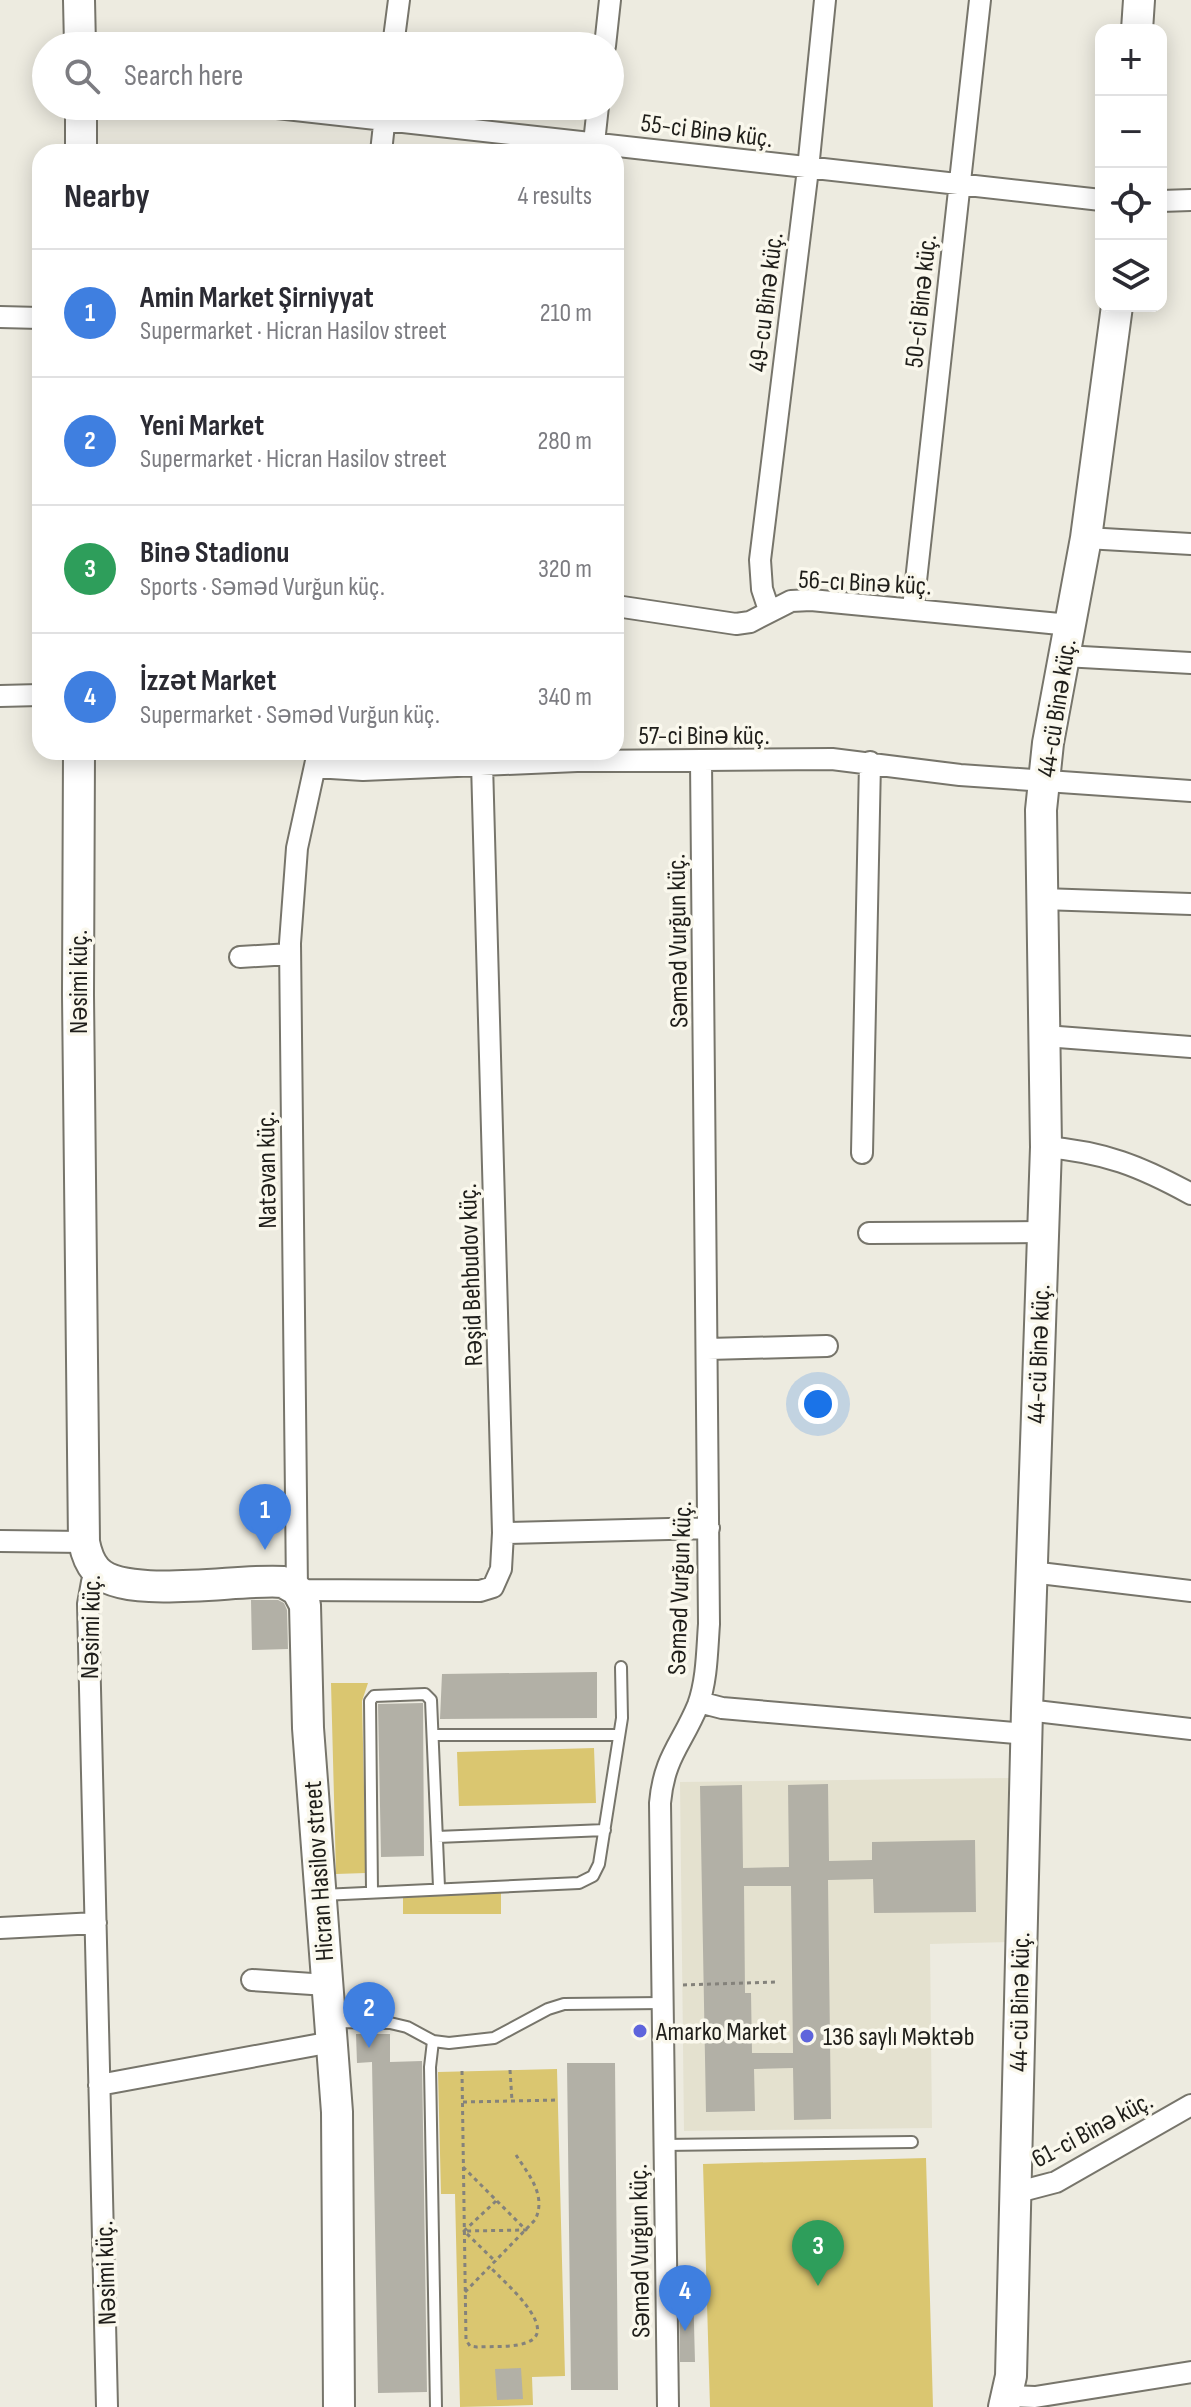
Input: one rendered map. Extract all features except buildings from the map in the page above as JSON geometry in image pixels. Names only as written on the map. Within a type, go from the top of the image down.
[{"type":"street","points":[[79,0],[80,32]]},
{"type":"street","points":[[395,32],[399,0]]},
{"type":"street","points":[[607,32],[610,0]]},
{"type":"street","name":"49-cu Binə küç.","points":[[769,610],[762,589],[760,560],[808,169],[825,0]]},
{"type":"street","name":"50-ci Binə küç.","points":[[913,608],[980,0]]},
{"type":"street","points":[[1137,24],[1139,0]]},
{"type":"street","points":[[81,120],[81,144]]},
{"type":"street","points":[[382,144],[384,120]]},
{"type":"street","name":"55-ci Binə küç.","points":[[428,120],[575,144]]},
{"type":"street","points":[[593,144],[596,120]]},
{"type":"street","name":"55-ci Binə küç.","points":[[624,150],[1095,199]]},
{"type":"street","points":[[1167,201],[1191,200]]},
{"type":"street","name":"44-cü Binə küç.","points":[[1006,2402],[1012,2350],[1026,1722],[1046,1147],[1040,841],[1043,781],[1086,538],[1116,312]]},
{"type":"street","points":[[0,317],[32,318]]},
{"type":"street","points":[[1086,538],[1191,544]]},
{"type":"street","name":"56-cı Binə küç.","points":[[624,607],[736,624],[750,622],[791,601],[811,600],[1070,625]]},
{"type":"street","points":[[1064,656],[1191,663]]},
{"type":"street","points":[[0,696],[32,695]]},
{"type":"street","name":"57-ci Binə küç.","points":[[317,760],[363,770],[482,763],[832,759],[960,775],[1191,791]]},
{"type":"street","name":"Nəsimi küç.","points":[[79,760],[78,995],[84,1542],[87,1555],[97,1572],[88,1604],[107,2407]]},
{"type":"street","name":"Natəvan küç.","points":[[297,1590],[290,954],[297,848],[317,760]]},
{"type":"street","name":"Səməd Vurğun küç.","points":[[668,2407],[660,1803],[668,1761],[699,1702],[707,1659],[709,1624],[701,761]]},
{"type":"street","points":[[862,1153],[870,762]]},
{"type":"street","name":"Rəşid Behbudov küç.","points":[[297,1590],[480,1591],[493,1587],[501,1569],[503,1533],[482,763]]},
{"type":"street","points":[[1042,899],[1191,904]]},
{"type":"street","points":[[240,957],[290,954]]},
{"type":"street","points":[[1045,1036],[1191,1047]]},
{"type":"street","points":[[1046,1147],[1098,1153],[1145,1170],[1191,1194]]},
{"type":"street","points":[[869,1233],[1042,1232]]},
{"type":"street","points":[[708,1349],[827,1346]]},
{"type":"street","points":[[503,1533],[709,1528]]},
{"type":"street","points":[[0,1541],[84,1542]]},
{"type":"street","points":[[97,1572],[108,1578],[140,1585],[275,1581],[290,1584],[297,1590]]},
{"type":"street","points":[[1031,1572],[1191,1591]]},
{"type":"street","name":"Hicran Hasilov street","points":[[297,1590],[306,1615],[308,1728],[337,2112],[339,2407]]},
{"type":"street","points":[[699,1702],[722,1708],[1191,1729]]},
{"type":"street","points":[[0,1928],[96,1923]]},
{"type":"street","points":[[252,1980],[327,1985]]},
{"type":"street","points":[[99,2085],[331,2032]]},
{"type":"street","name":"61-ci Binə küç.","points":[[1014,2193],[1056,2182],[1191,2105]]},
{"type":"street","points":[[1006,2402],[1191,2372]]},
{"type":"lane","points":[[320,1895],[372,1890],[579,1883],[593,1876],[599,1864],[622,1718],[621,1667]]},
{"type":"lane","points":[[372,1890],[370,1701],[374,1696],[425,1694],[431,1700],[439,1887]]},
{"type":"lane","points":[[433,1735],[619,1735]]},
{"type":"lane","points":[[437,1837],[605,1830]]},
{"type":"lane","points":[[331,2032],[390,2023],[407,2027],[433,2041],[449,2043],[494,2038],[548,2009],[564,2004],[662,1994]]},
{"type":"lane","points":[[433,2041],[430,2067],[436,2407]]},
{"type":"lane","points":[[663,2145],[912,2142]]},
{"type":"path","points":[[662,1994],[775,1982]]},
{"type":"path","points":[[510,2070],[512,2101]]},
{"type":"path","points":[[462,2071],[466,2340],[470,2346],[526,2343],[534,2338],[538,2329],[535,2316],[491,2268]]},
{"type":"path","points":[[463,2102],[558,2100]]},
{"type":"path","points":[[465,2292],[491,2268],[539,2212],[535,2183],[516,2155]]},
{"type":"path","points":[[463,2167],[526,2230]]},
{"type":"path","points":[[464,2231],[496,2200]]},
{"type":"path","points":[[464,2231],[526,2230]]},
{"type":"path","points":[[464,2231],[496,2262]]},
{"type":"shaded area","points":[[331,1683],[368,1683],[362,1701],[366,1873],[336,1874]]},
{"type":"shaded area","points":[[594,1748],[596,1803],[459,1806],[457,1752]]},
{"type":"shaded area","name":"136 saylı Məktəb","points":[[1009,1778],[1010,1942],[930,1944],[932,2128],[684,2131],[680,1782]]},
{"type":"shaded area","points":[[501,1892],[501,1914],[403,1914],[403,1895]]},
{"type":"shaded area","points":[[557,2069],[565,2376],[532,2377],[533,2405],[460,2407],[455,2194],[441,2194],[438,2072]]},
{"type":"shaded area","points":[[926,2158],[933,2407],[710,2407],[703,2164]]},
{"type":"place","name":"Amin Market Şirniyyat","points":[[265,1550]]},
{"type":"place","name":"Amarko Market","points":[[640,2031]]},
{"type":"place","name":"136 saylı Məktəb","points":[[807,2036]]},
{"type":"place","name":"Yeni Market","points":[[369,2048]]},
{"type":"place","name":"Binə Stadionu","points":[[818,2286]]},
{"type":"place","name":"İzzət Market","points":[[685,2331]]}]
